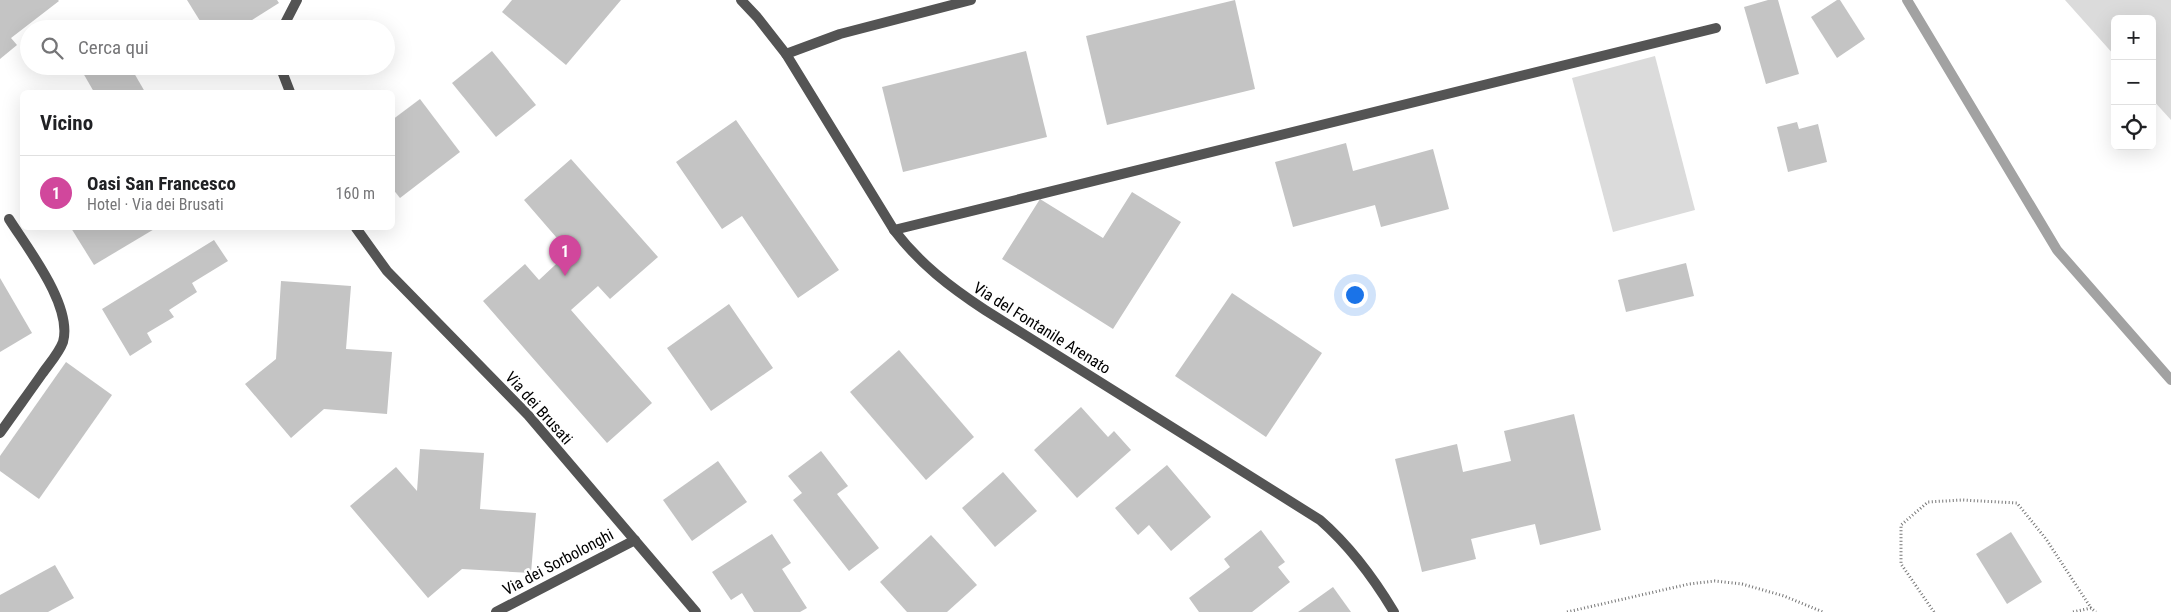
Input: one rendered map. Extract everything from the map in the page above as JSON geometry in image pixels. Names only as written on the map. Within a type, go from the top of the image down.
[{"type":"street","points":[[287,20],[297,0]]},
{"type":"street","name":"Via del Fontanile Arenato","points":[[740,0],[758,17],[786,54],[894,230],[912,253],[960,294],[1320,520],[1346,544],[1366,567],[1394,612]]},
{"type":"street","points":[[786,54],[840,34],[971,0]]},
{"type":"street","points":[[894,230],[1716,28]]},
{"type":"street","points":[[283,75],[289,90]]},
{"type":"street","points":[[0,433],[56,355],[63,341],[64,331],[60,305],[54,290],[9,219]]},
{"type":"street","name":"Via dei Brusati","points":[[357,230],[387,271],[528,415],[696,612]]},
{"type":"street","name":"Via dei Sorbolonghi","points":[[496,612],[635,540]]},
{"type":"path","points":[[1934,612],[1901,564],[1901,525],[1928,502],[1962,500],[2017,503],[2046,539],[2091,608],[2096,612]]},
{"type":"path","points":[[1567,612],[1689,584],[1715,581],[1742,584],[1784,596],[1823,612]]},
{"type":"path","points":[[2073,612],[2091,608]]},
{"type":"shaded area","points":[[2065,0],[2171,0],[2171,120],[2156,103],[2156,15],[2111,15],[2111,52]]},
{"type":"shaded area","points":[[1655,56],[1695,210],[1613,232],[1572,78]]},
{"type":"building","points":[[0,0],[59,1],[34,20],[20,20],[20,31],[11,38],[17,45],[0,59]]},
{"type":"building","points":[[187,0],[277,0],[279,3],[252,20],[199,20]]},
{"type":"building","points":[[512,0],[621,0],[566,65],[502,12]]},
{"type":"building","points":[[1235,0],[1255,89],[1107,125],[1086,36]]},
{"type":"building","points":[[1768,0],[1778,0],[1799,74],[1766,84],[1744,7]]},
{"type":"building","points":[[1837,0],[1840,0],[1865,39],[1837,58],[1811,17]]},
{"type":"building","points":[[492,51],[536,105],[496,137],[452,83]]},
{"type":"building","points":[[1026,51],[1047,137],[903,172],[882,87]]},
{"type":"building","points":[[84,75],[135,75],[144,90],[93,90]]},
{"type":"building","points":[[420,99],[460,152],[400,198],[395,192],[395,118]]},
{"type":"building","points":[[736,120],[839,270],[798,298],[742,216],[722,229],[676,162]]},
{"type":"building","points":[[1797,122],[1799,129],[1818,124],[1827,162],[1788,172],[1777,127]]},
{"type":"building","points":[[1346,143],[1353,171],[1433,149],[1449,209],[1381,227],[1375,205],[1293,227],[1275,162]]},
{"type":"building","points":[[571,159],[658,257],[610,299],[598,286],[571,310],[652,403],[607,443],[483,301],[525,264],[539,280],[569,252],[524,200]]},
{"type":"building","points":[[1132,192],[1181,222],[1113,329],[1002,259],[1040,199],[1103,238]]},
{"type":"building","points":[[72,230],[153,230],[94,265]]},
{"type":"building","points":[[214,240],[228,261],[192,283],[197,292],[169,310],[174,317],[147,333],[152,342],[130,356],[102,309]]},
{"type":"building","points":[[1686,263],[1694,296],[1626,312],[1618,280]]},
{"type":"building","points":[[0,278],[32,333],[0,352]]},
{"type":"building","points":[[281,281],[351,286],[346,349],[392,352],[387,414],[324,409],[291,438],[245,384],[276,359]]},
{"type":"building","points":[[1232,293],[1322,353],[1266,437],[1175,376]]},
{"type":"building","points":[[729,304],[773,368],[711,411],[667,348]]},
{"type":"building","points":[[899,350],[974,437],[926,480],[850,392]]},
{"type":"building","points":[[66,362],[112,395],[39,499],[0,471],[0,456]]},
{"type":"building","points":[[1081,407],[1108,437],[1114,431],[1131,450],[1077,498],[1034,450]]},
{"type":"building","points":[[1574,414],[1601,530],[1540,545],[1535,524],[1471,539],[1476,559],[1422,572],[1395,459],[1457,444],[1463,472],[1511,461],[1504,431]]},
{"type":"building","points":[[420,449],[484,453],[480,509],[536,513],[531,573],[462,569],[428,598],[350,506],[396,467],[417,491]]},
{"type":"building","points":[[821,451],[848,486],[837,494],[879,548],[849,571],[793,500],[802,493],[788,476]]},
{"type":"building","points":[[718,461],[747,502],[692,541],[663,500]]},
{"type":"building","points":[[1167,465],[1211,517],[1171,551],[1149,525],[1138,535],[1115,508]]},
{"type":"building","points":[[1003,472],[1037,511],[995,547],[962,508]]},
{"type":"building","points":[[1261,530],[1285,562],[1278,567],[1290,582],[1252,612],[1199,612],[1189,598],[1230,567],[1224,559]]},
{"type":"building","points":[[2011,532],[2042,582],[2007,604],[1976,554]]},
{"type":"building","points":[[772,534],[791,563],[782,569],[807,608],[800,612],[754,612],[742,593],[731,600],[712,572]]},
{"type":"building","points":[[931,535],[977,585],[947,612],[907,612],[880,582]]},
{"type":"building","points":[[55,565],[74,598],[48,612],[0,612],[0,595]]},
{"type":"building","points":[[1333,587],[1351,612],[1298,612]]},
{"type":"waterway","points":[[1907,0],[2057,250],[2171,380]]},
{"type":"place","name":"Oasi San Francesco","points":[[565,276]]}]
